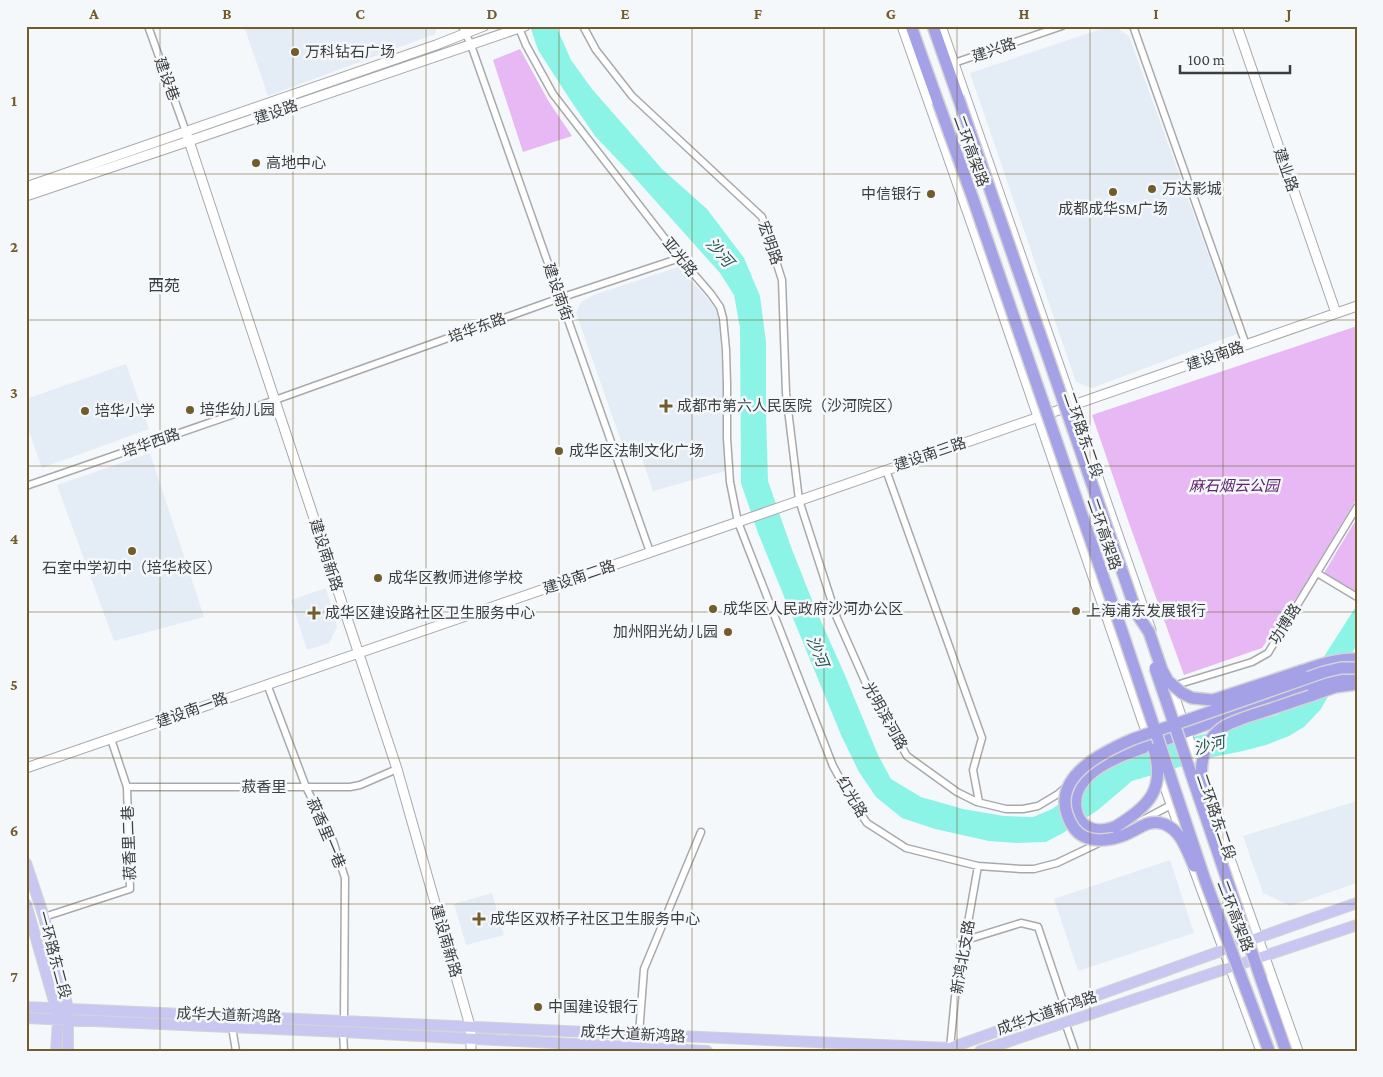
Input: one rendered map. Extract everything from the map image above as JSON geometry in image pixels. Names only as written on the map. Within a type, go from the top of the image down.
[{"type":"highway","name":"二环高架路","points":[[911,26],[1125,640],[1205,880],[1268,1051]]},
{"type":"highway","name":"二环高架路","points":[[933,26],[1286,1051]]},
{"type":"highway","points":[[1137,614],[1149,632],[1162,670],[1168,681],[1182,693],[1192,698],[1213,700],[1330,662],[1348,658],[1357,659]]},
{"type":"highway","points":[[1205,880],[1196,868],[1176,831],[1167,825],[1158,822],[1148,822],[1130,833],[1110,839],[1094,840],[1084,837],[1075,830],[1069,821],[1065,809],[1065,797],[1070,783],[1076,774],[1096,758],[1133,739],[1324,672],[1341,668],[1357,668]]},
{"type":"highway","points":[[1148,713],[1152,740],[1154,749],[1156,757],[1158,778],[1156,789],[1150,799],[1132,816],[1115,827],[1107,830],[1096,830],[1086,826],[1079,818],[1075,798],[1086,778],[1095,770],[1113,760],[1135,750],[1144,747],[1153,744],[1329,679],[1357,677]]},
{"type":"highway","points":[[1212,833],[1201,773],[1205,750],[1211,738],[1232,722],[1324,690],[1357,684]]},
{"type":"main road","name":"一环路东二段","points":[[26,863],[44,917],[68,1008],[68,1051]]},
{"type":"main road","name":"成华大道新鸿路","points":[[26,1006],[950,1049],[1357,903]]},
{"type":"main road","name":"一环路东二段","points":[[26,904],[56,1008],[58,1020],[56,1051]]},
{"type":"main road","name":"成华大道新鸿路","points":[[980,1051],[1229,966],[1357,925]]},
{"type":"main road","name":"成华大道新鸿路","points":[[26,1018],[471,1038],[706,1051]]},
{"type":"street","name":"建设巷","points":[[148,26],[186,132]]},
{"type":"street","name":"建设路","points":[[26,187],[436,45],[463,30],[484,26]]},
{"type":"street","name":"宏明路","points":[[583,26],[596,50],[632,96],[762,217],[782,280],[786,393],[799,500]]},
{"type":"street","points":[[902,26],[1171,805],[1260,1051]]},
{"type":"street","name":"二环路东二段","points":[[941,26],[1298,1051]]},
{"type":"street","name":"建兴路","points":[[954,63],[1062,26]]},
{"type":"street","points":[[1133,26],[1246,345]]},
{"type":"street","name":"建业路","points":[[1237,26],[1336,313]]},
{"type":"street","name":"建设路","points":[[26,196],[471,46],[522,27]]},
{"type":"street","name":"亚光路","points":[[522,27],[526,46],[554,94],[680,258],[712,294],[720,307],[723,318],[726,358],[727,438],[730,482],[740,521]]},
{"type":"street","name":"建设南街","points":[[463,30],[471,46],[650,552]]},
{"type":"street","name":"建设南新路","points":[[186,132],[397,769],[470,1026],[471,1051]]},
{"type":"street","name":"培华东路","points":[[275,400],[560,298],[680,258]]},
{"type":"street","name":"建设南路","points":[[1072,405],[1357,306]]},
{"type":"street","name":"培华西路","points":[[26,486],[275,400]]},
{"type":"street","name":"建设南三路","points":[[740,521],[1072,405]]},
{"type":"street","points":[[886,470],[982,738],[973,770],[979,802]]},
{"type":"street","name":"光明滨河路","points":[[799,500],[836,618],[868,688],[907,756],[957,792],[979,802],[1006,809],[1023,809],[1038,806],[1058,794],[1095,762],[1112,751],[1148,738]]},
{"type":"street","name":"功博路","points":[[1171,687],[1252,662],[1268,653],[1357,507]]},
{"type":"street","name":"建设南二路","points":[[359,652],[740,521]]},
{"type":"street","name":"红光路","points":[[740,521],[833,766],[867,823],[906,848],[978,866],[1034,869],[1057,863],[1077,854],[1171,805]]},
{"type":"street","points":[[1317,573],[1357,597]]},
{"type":"street","name":"建设南一路","points":[[26,768],[359,652]]},
{"type":"street","name":"菽香里一巷","points":[[266,684],[306,787],[332,841],[345,878],[344,1020]]},
{"type":"street","name":"菽香里二巷","points":[[44,917],[130,889],[127,786],[111,739]]},
{"type":"street","name":"菽香里","points":[[127,786],[350,787],[360,786],[397,769]]},
{"type":"street","points":[[638,1034],[644,969],[701,832]]},
{"type":"street","name":"新鸿北支路","points":[[950,1049],[955,998],[978,866]]},
{"type":"street","points":[[966,940],[1021,923],[1038,927],[1065,1008]]},
{"type":"street","points":[[1065,1022],[1075,1051]]},
{"type":"street","points":[[232,1027],[236,1051]]},
{"type":"street","points":[[343,1032],[344,1051]]},
{"type":"shaded area","name":"万科钻石广场","points":[[244,26],[437,26],[435,34],[268,96]]},
{"type":"shaded area","name":"成都成华SM广场","points":[[1114,26],[1129,36],[1237,334],[1092,388],[1076,382],[970,73]]},
{"type":"shaded area","name":"成都市第六人民医院（沙河院区）","points":[[678,267],[709,300],[716,310],[719,323],[723,379],[725,471],[653,491],[638,447],[625,452],[576,313],[581,302],[594,295]]},
{"type":"shaded area","name":"培华小学","points":[[126,364],[149,429],[42,468],[26,423],[26,399]]},
{"type":"shaded area","name":"石室中学初中（培华校区）","points":[[150,453],[204,617],[114,641],[57,485]]},
{"type":"shaded area","name":"成华区建设路社区卫生服务中心","points":[[326,588],[337,627],[329,643],[307,650],[291,600]]},
{"type":"shaded area","points":[[1357,801],[1357,883],[1290,906],[1263,893],[1243,836]]},
{"type":"shaded area","points":[[1170,860],[1194,933],[1078,971],[1054,899]]},
{"type":"shaded area","name":"成华区双桥子社区卫生服务中心","points":[[492,893],[504,935],[466,945],[454,904]]},
{"type":"green space","points":[[520,49],[549,102],[572,136],[523,152],[493,60]]},
{"type":"green space","name":"麻石烟云公园","points":[[1357,326],[1357,496],[1354,503],[1300,592],[1262,648],[1184,675],[1092,415]]},
{"type":"green space","points":[[1357,518],[1357,592],[1324,573]]},
{"type":"water","name":"沙河","points":[[530,26],[556,26],[571,60],[592,89],[662,169],[707,209],[744,258],[760,296],[766,342],[768,481],[816,610],[878,755],[891,779],[921,797],[963,809],[1004,816],[1033,817],[1052,809],[1113,763],[1174,742],[1277,715],[1286,708],[1314,672],[1357,605],[1357,644],[1321,709],[1304,727],[1289,736],[1266,745],[1213,757],[1132,781],[1098,810],[1046,842],[1016,843],[989,841],[935,829],[902,818],[876,797],[859,772],[841,735],[758,533],[741,483],[740,328],[734,295],[720,273],[595,136],[538,50]]},
{"type":"place","name":"万科钻石广场","points":[[295,52]]},
{"type":"place","name":"高地中心","points":[[256,163]]},
{"type":"place","name":"万达影城","points":[[1152,189]]},
{"type":"place","name":"成都成华SM广场","points":[[1113,192]]},
{"type":"place","name":"中信银行","points":[[931,194]]},
{"type":"place","name":"成都市第六人民医院（沙河院区）","points":[[666,406]]},
{"type":"place","name":"培华幼儿园","points":[[190,410]]},
{"type":"place","name":"培华小学","points":[[85,411]]},
{"type":"place","name":"成华区法制文化广场","points":[[559,451]]},
{"type":"place","name":"石室中学初中（培华校区）","points":[[132,551]]},
{"type":"place","name":"成华区教师进修学校","points":[[378,578]]},
{"type":"place","name":"成华区人民政府沙河办公区","points":[[713,609]]},
{"type":"place","name":"上海浦东发展银行","points":[[1076,611]]},
{"type":"place","name":"成华区建设路社区卫生服务中心","points":[[314,613]]},
{"type":"place","name":"加州阳光幼儿园","points":[[728,632]]},
{"type":"place","name":"成华区双桥子社区卫生服务中心","points":[[479,919]]},
{"type":"place","name":"中国建设银行","points":[[538,1007]]},
{"type":"district","name":"西苑","points":[[164,285]]}]
